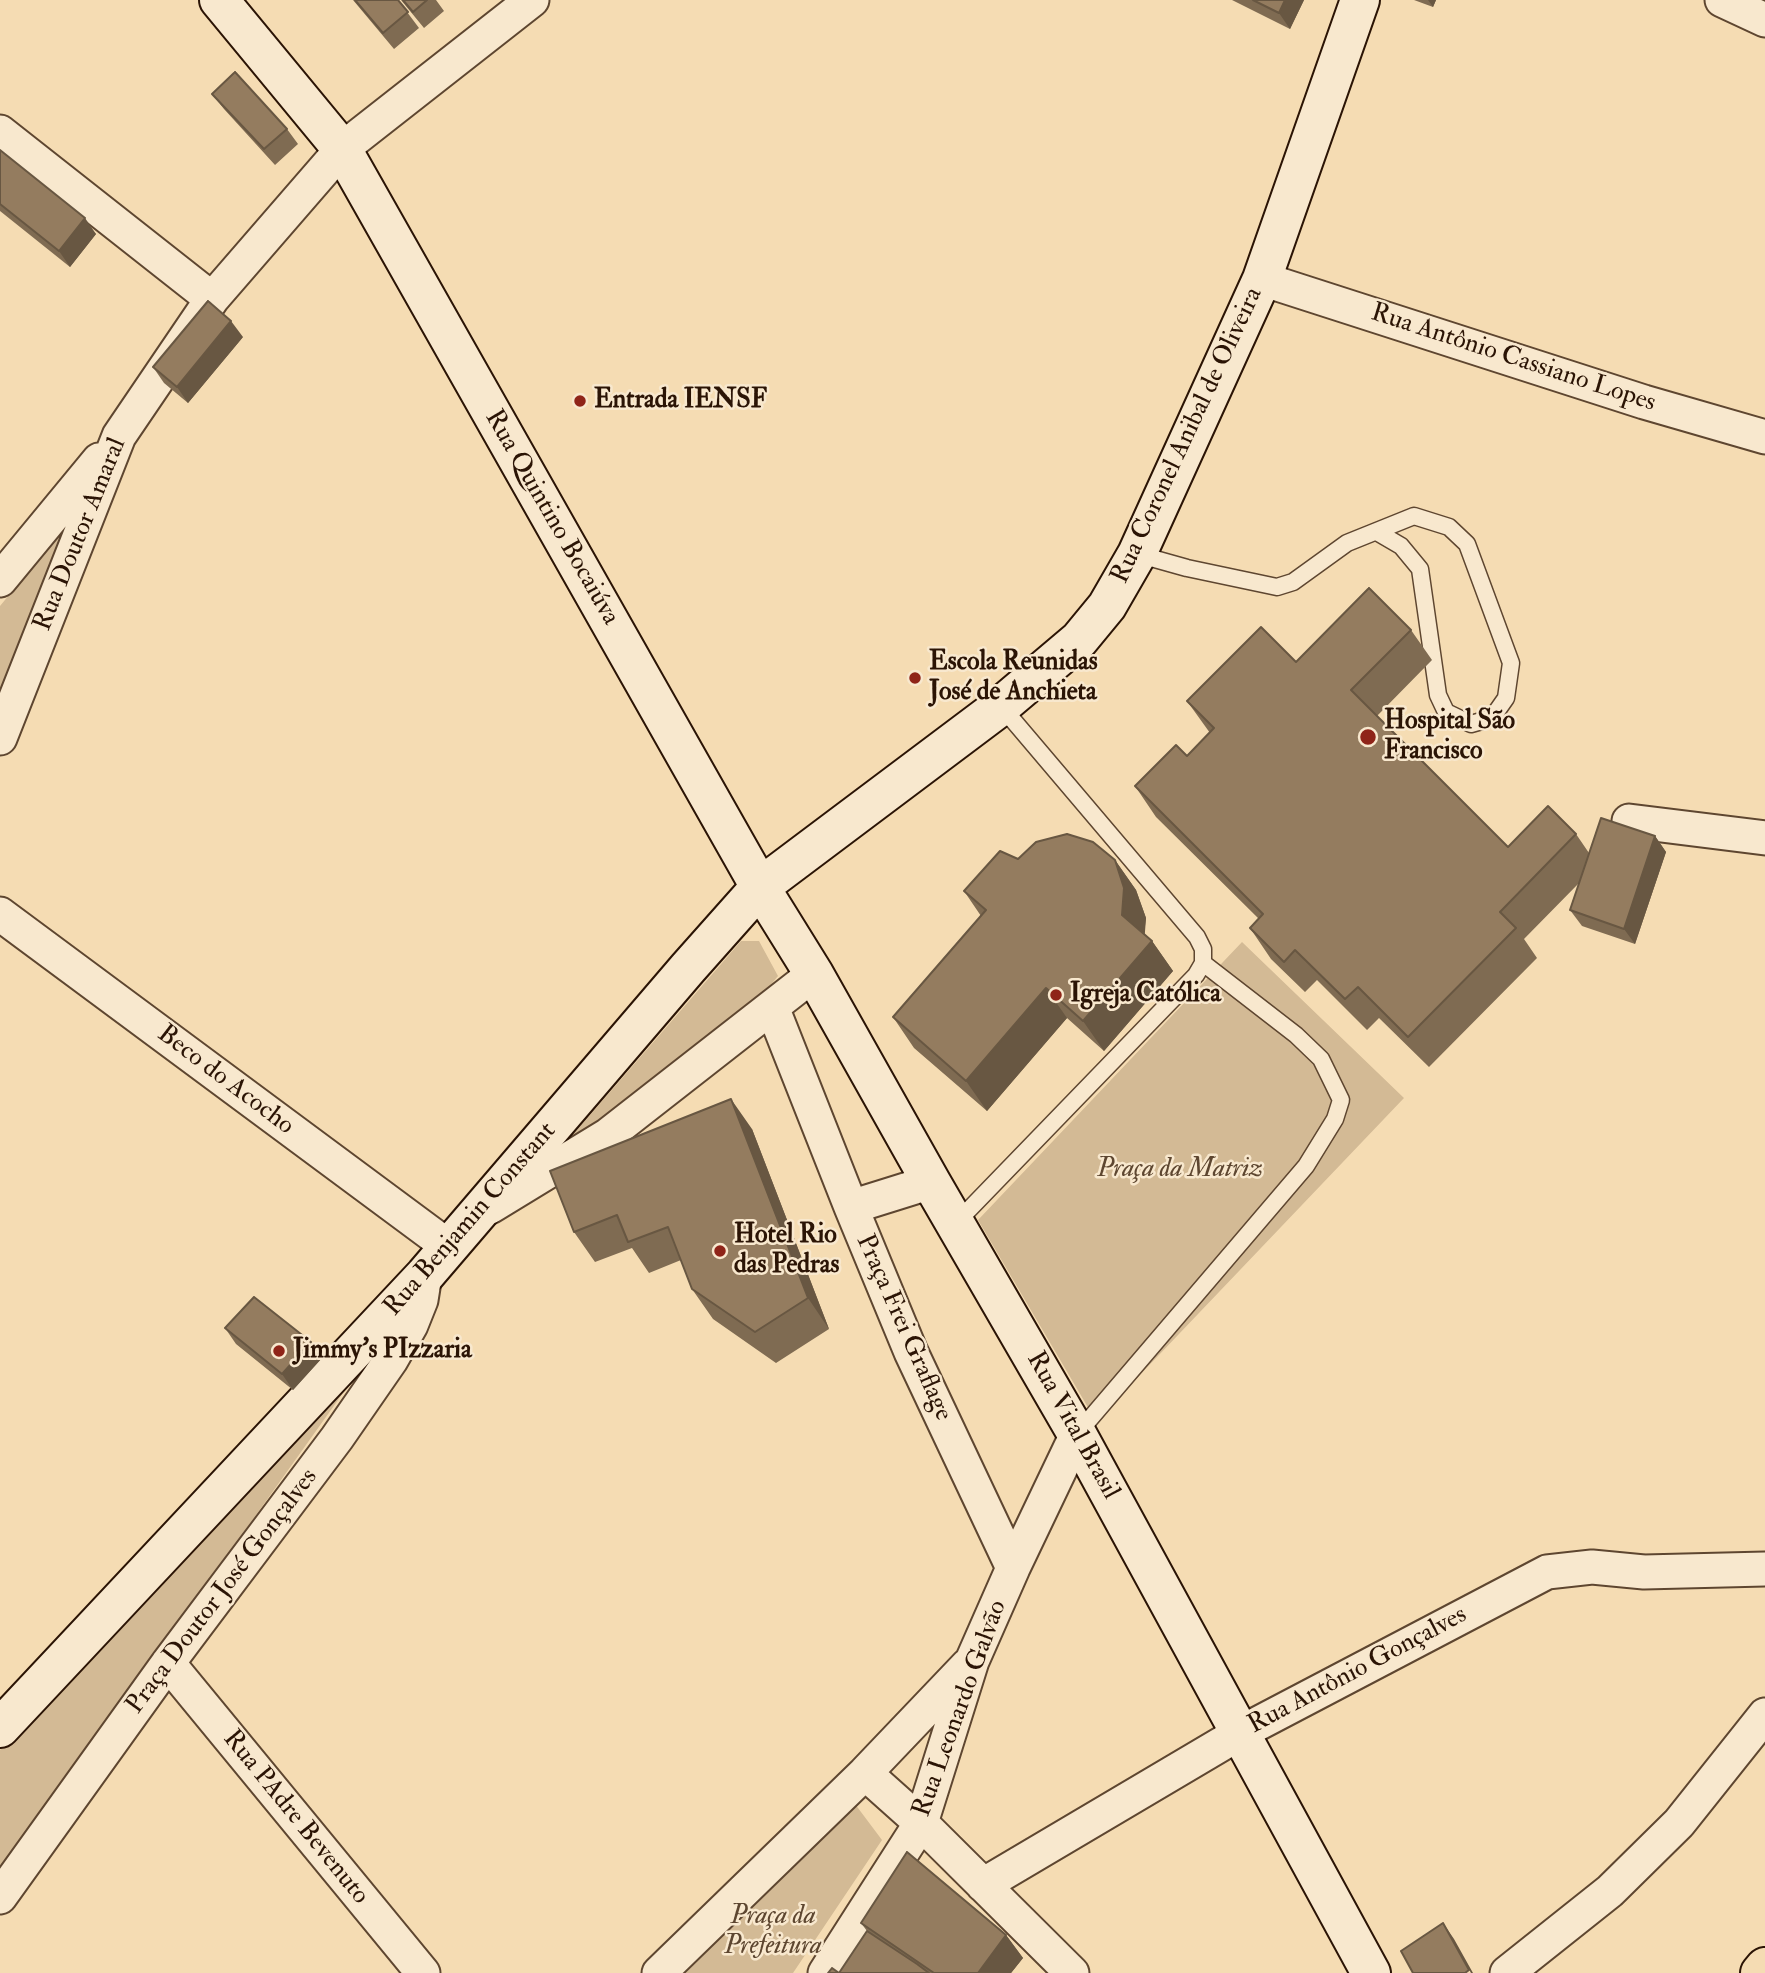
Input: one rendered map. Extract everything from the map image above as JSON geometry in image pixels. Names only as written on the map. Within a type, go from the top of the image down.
[{"type":"main road","name":"Rua Quintino Bocaiúva","points":[[219,0],[342,149],[760,887]]},
{"type":"main road","name":"Rua Coronel Anibal de Oliveira","points":[[760,887],[1001,706],[1079,640],[1107,606],[1137,554],[1262,279],[1360,0]]},
{"type":"main road","name":"Rua Vital Brasil","points":[[760,887],[814,974],[1077,1434],[1371,1973]]},
{"type":"main road","name":"Rua Benjamin Constant","points":[[0,1728],[437,1261],[760,887]]},
{"type":"street","name":"Rua Doutor Amaral","points":[[0,738],[119,436],[212,299],[342,149],[532,0]]},
{"type":"street","points":[[1722,0],[1765,20]]},
{"type":"street","points":[[0,132],[212,299]]},
{"type":"street","name":"Rua Antônio Cassiano Lopes","points":[[1262,279],[1644,402],[1765,437]]},
{"type":"street","points":[[0,580],[119,436]]},
{"type":"street","points":[[1629,821],[1765,838]]},
{"type":"street","name":"Beco do Acocho","points":[[0,914],[437,1261]]},
{"type":"street","points":[[479,1214],[608,1135],[814,974]]},
{"type":"street","name":"Praça Frei Graflage","points":[[772,1007],[911,1352],[1013,1568]]},
{"type":"street","points":[[851,1208],[931,1182]]},
{"type":"street","name":"Praça Doutor José Gonçalves","points":[[0,1897],[169,1663],[337,1438],[391,1360],[411,1325],[437,1261]]},
{"type":"street","name":"Rua Leonardo Galvão","points":[[825,1973],[921,1823],[972,1661],[1077,1434]]},
{"type":"street","name":"Rua Antônio Gonçalves","points":[[983,1885],[1240,1733],[1547,1572],[1592,1567],[1644,1572],[1765,1569]]},
{"type":"street","points":[[659,1973],[865,1773],[972,1661]]},
{"type":"street","name":"Rua PAdre Bevenuto","points":[[169,1663],[422,1973]]},
{"type":"street","points":[[1507,1973],[1610,1891],[1679,1823],[1765,1715]]},
{"type":"street","points":[[865,1773],[921,1823],[1072,1973]]},
{"type":"lane","points":[[1137,554],[1187,569],[1277,587],[1293,582],[1347,543],[1414,516],[1449,527],[1467,544],[1511,663],[1506,698],[1492,718],[1471,724],[1446,712],[1438,695],[1420,569],[1401,547],[1377,532]]},
{"type":"lane","points":[[956,1223],[1196,975],[1203,963],[1203,950],[1197,937],[1001,706]]},
{"type":"lane","points":[[1077,1434],[1306,1166],[1335,1119],[1341,1100],[1321,1059],[1296,1035],[1203,963]]},
{"type":"green space","points":[[70,521],[0,701],[0,606]]},
{"type":"green space","points":[[741,941],[759,941],[778,976],[739,1024],[545,1167]]},
{"type":"green space","name":"Praça da Matriz","points":[[1242,942],[1404,1098],[1096,1421],[978,1220]]},
{"type":"green space","points":[[373,1351],[0,1874],[0,1750]]},
{"type":"green space","name":"Praça da Prefeitura","points":[[852,1800],[882,1840],[793,1973],[672,1973]]},
{"type":"building","points":[[355,0],[398,0],[408,12],[383,33]]},
{"type":"building","points":[[403,0],[427,0],[413,12]]},
{"type":"building","points":[[1253,0],[1285,0],[1279,13]]},
{"type":"building","points":[[235,72],[287,129],[264,149],[212,94]]},
{"type":"building","points":[[0,150],[85,218],[59,251],[0,204]]},
{"type":"building","points":[[208,301],[231,321],[177,387],[153,367]]},
{"type":"building","points":[[1369,588],[1411,630],[1351,690],[1508,847],[1548,806],[1576,834],[1500,912],[1516,928],[1408,1037],[1358,987],[1345,999],[1295,950],[1284,962],[1250,928],[1263,914],[1135,786],[1176,745],[1187,756],[1214,728],[1187,701],[1261,627],[1296,662]]},
{"type":"building","points":[[1601,818],[1655,836],[1624,929],[1570,910]]},
{"type":"building","name":"Igreja Católica","points":[[1067,834],[1093,842],[1115,860],[1124,888],[1122,915],[1152,941],[1083,1021],[1046,988],[966,1081],[893,1017],[986,910],[964,891],[1000,851],[1018,859],[1036,842]]},
{"type":"building","name":"Hotel Rio das Pedras","points":[[731,1099],[808,1298],[755,1332],[692,1289],[668,1227],[628,1242],[617,1215],[574,1232],[550,1171]]},
{"type":"building","name":"Jimmy's PIzzaria","points":[[254,1297],[311,1342],[282,1374],[225,1328]]},
{"type":"building","points":[[907,1852],[1006,1935],[978,1973],[934,1973],[861,1923]]},
{"type":"building","points":[[1443,1923],[1469,1970],[1465,1973],[1413,1973],[1401,1951]]},
{"type":"building","points":[[867,1931],[917,1964],[929,1973],[839,1973]]},
{"type":"place","name":"Entrada IENSF","points":[[580,401]]},
{"type":"place","name":"Escola Reunidas José de Anchieta","points":[[915,678]]},
{"type":"place","name":"Hospital São Francisco","points":[[1368,737]]},
{"type":"place","name":"Igreja Católica","points":[[1056,995]]},
{"type":"place","name":"Hotel Rio das Pedras","points":[[720,1251]]},
{"type":"place","name":"Jimmy's PIzzaria","points":[[279,1351]]}]
